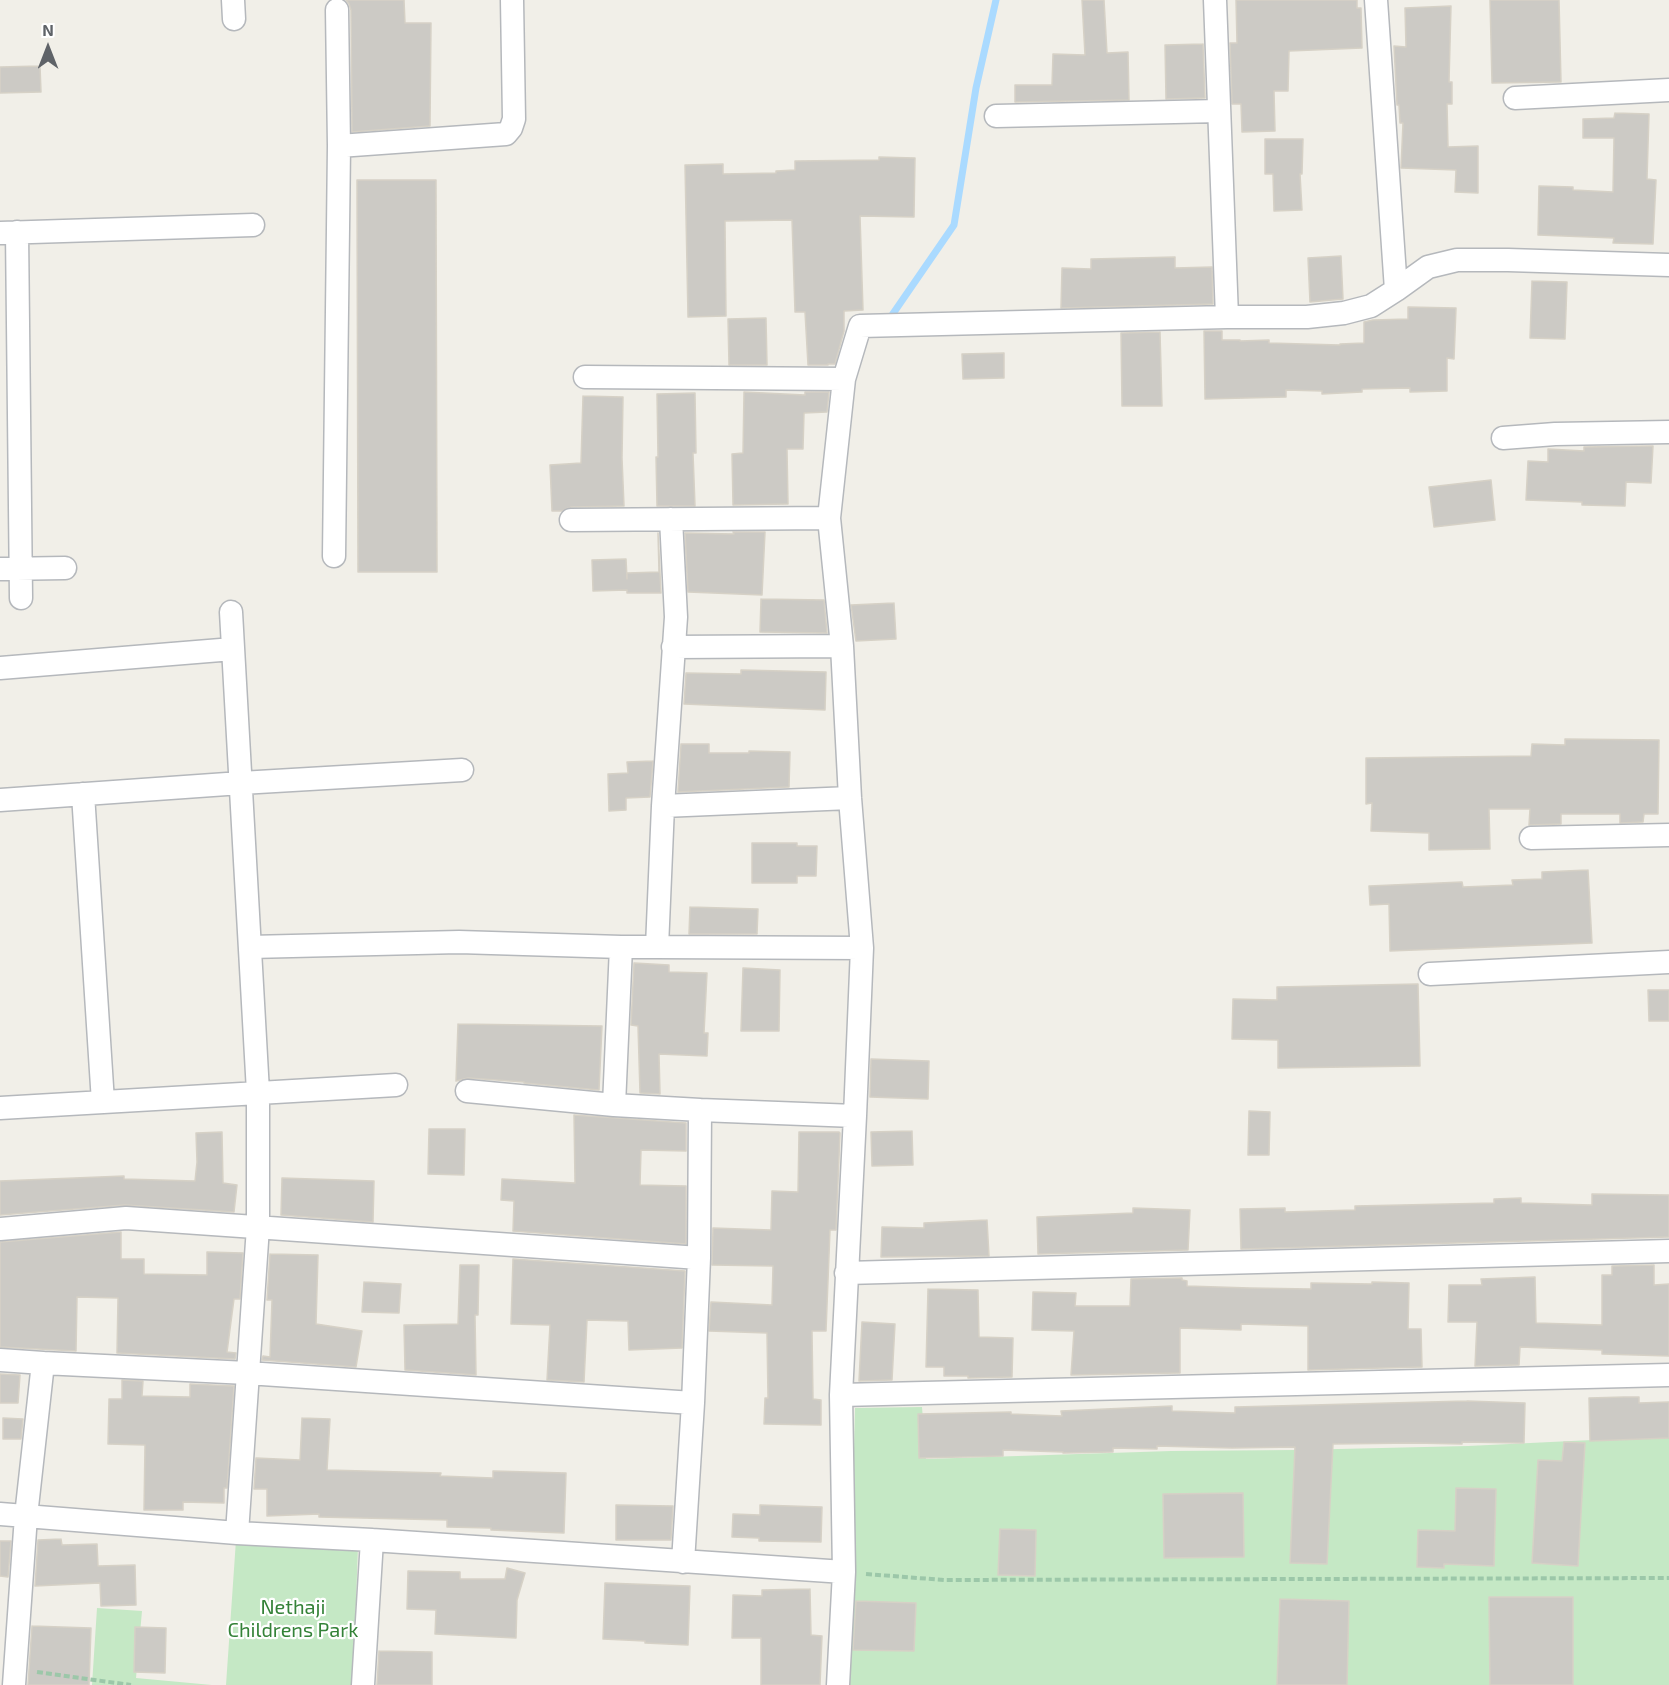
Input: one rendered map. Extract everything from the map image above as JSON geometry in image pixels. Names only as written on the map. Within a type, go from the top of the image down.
[{"type":"street","points":[[339,146],[506,134],[514,119],[512,0]]},
{"type":"street","points":[[1215,0],[1227,317]]},
{"type":"street","points":[[1377,0],[1396,290]]},
{"type":"street","points":[[334,556],[339,146],[337,10]]},
{"type":"street","points":[[1515,98],[1669,90]]},
{"type":"street","points":[[996,116],[1219,111]]},
{"type":"street","points":[[21,598],[10,569],[9,232],[253,225]]},
{"type":"street","points":[[838,1685],[844,1572],[841,1395],[862,948],[850,798],[842,646],[829,518],[844,379],[860,326],[1307,317],[1344,313],[1371,306],[1428,267],[1457,260],[1669,265]]},
{"type":"street","points":[[585,377],[844,379]]},
{"type":"street","points":[[1503,438],[1555,434],[1669,432]]},
{"type":"street","points":[[571,520],[829,518]]},
{"type":"street","points":[[657,948],[663,806],[676,617],[671,519]]},
{"type":"street","points":[[10,569],[65,568]]},
{"type":"street","points":[[231,612],[258,1092],[258,1227],[237,1533]]},
{"type":"street","points":[[674,647],[842,646]]},
{"type":"street","points":[[0,668],[233,649]]},
{"type":"street","points":[[0,800],[462,770]]},
{"type":"street","points":[[83,794],[103,1102]]},
{"type":"street","points":[[663,806],[850,798]]},
{"type":"street","points":[[1531,838],[1669,835]]},
{"type":"street","points":[[250,947],[459,942],[657,948],[862,948]]},
{"type":"street","points":[[614,1105],[621,947]]},
{"type":"street","points":[[1430,974],[1669,962]]},
{"type":"street","points":[[0,1108],[396,1085]]},
{"type":"street","points":[[467,1091],[614,1105],[855,1116]]},
{"type":"street","points":[[683,1562],[699,1258],[700,1110]]},
{"type":"street","points":[[0,1229],[126,1218],[699,1258]]},
{"type":"street","points":[[846,1273],[1669,1251]]},
{"type":"street","points":[[0,1360],[247,1372],[693,1403]]},
{"type":"street","points":[[10,1674],[43,1363]]},
{"type":"street","points":[[841,1395],[1669,1375]]},
{"type":"street","points":[[0,1514],[237,1533],[844,1572]]},
{"type":"street","points":[[363,1685],[372,1540]]},
{"type":"path","points":[[844,1572],[944,1580],[1669,1578]]},
{"type":"path","points":[[10,1674],[131,1685]]},
{"type":"green space","points":[[922,1407],[926,1459],[1171,1451],[1468,1446],[1669,1438],[1669,1685],[848,1685],[855,1408]]},
{"type":"green space","name":"Nethaji Childrens Park","points":[[236,1540],[358,1546],[353,1685],[226,1685]]},
{"type":"green space","points":[[97,1608],[142,1611],[136,1678],[212,1685],[92,1685]]},
{"type":"building","points":[[346,0],[404,0],[405,23],[431,23],[430,126],[352,132],[351,10]]},
{"type":"building","points":[[1082,0],[1104,0],[1107,53],[1128,52],[1129,100],[1015,102],[1015,85],[1052,85],[1053,54],[1085,55]]},
{"type":"building","points":[[1236,0],[1357,0],[1357,8],[1361,8],[1362,48],[1289,51],[1288,91],[1274,91],[1275,131],[1242,132],[1241,104],[1232,104],[1230,43],[1237,43]]},
{"type":"building","points":[[1490,0],[1559,0],[1561,82],[1492,83]]},
{"type":"building","points":[[1451,6],[1449,82],[1452,82],[1452,104],[1447,104],[1448,147],[1478,146],[1478,193],[1455,192],[1456,170],[1401,168],[1403,123],[1400,123],[1399,105],[1397,105],[1394,46],[1406,47],[1405,8]]},
{"type":"building","points":[[1203,44],[1205,98],[1166,99],[1165,45]]},
{"type":"building","points":[[40,66],[41,92],[0,93],[0,67]]},
{"type":"building","points":[[1615,113],[1649,114],[1647,179],[1656,180],[1653,244],[1613,243],[1614,238],[1538,235],[1539,186],[1613,192],[1614,138],[1583,138],[1583,119],[1614,118]]},
{"type":"building","points":[[1265,139],[1303,139],[1302,174],[1300,174],[1302,210],[1274,211],[1273,174],[1265,174]]},
{"type":"building","points":[[879,157],[915,158],[914,217],[860,216],[863,310],[844,311],[844,331],[835,364],[808,365],[805,312],[795,312],[792,220],[725,221],[726,316],[688,317],[685,165],[723,164],[723,174],[776,173],[776,171],[795,170],[795,161],[879,160]]},
{"type":"building","points":[[357,180],[436,180],[437,572],[358,572]]},
{"type":"building","points":[[1341,256],[1343,299],[1310,302],[1308,258]]},
{"type":"building","points":[[1175,257],[1175,268],[1212,267],[1213,304],[1061,308],[1062,268],[1091,269],[1091,259]]},
{"type":"building","points":[[1532,281],[1567,282],[1565,339],[1530,338]]},
{"type":"building","points":[[1408,307],[1456,308],[1454,359],[1447,358],[1447,391],[1410,392],[1410,388],[1362,389],[1362,392],[1322,394],[1322,391],[1286,390],[1286,397],[1205,399],[1204,331],[1222,331],[1222,340],[1269,340],[1269,343],[1340,345],[1364,343],[1364,322],[1408,319]]},
{"type":"building","points":[[766,318],[767,365],[729,365],[728,319]]},
{"type":"building","points":[[1160,332],[1162,406],[1122,406],[1121,333]]},
{"type":"building","points":[[1004,353],[1004,378],[963,379],[962,354]]},
{"type":"building","points":[[744,392],[805,395],[805,392],[829,392],[827,412],[804,413],[803,449],[787,449],[788,504],[733,505],[732,454],[743,453]]},
{"type":"building","points":[[695,393],[696,453],[693,453],[695,506],[657,506],[657,394]]},
{"type":"building","points":[[583,396],[623,397],[624,506],[571,507],[562,511],[552,511],[550,465],[581,463]]},
{"type":"building","points":[[1653,446],[1651,483],[1626,482],[1625,506],[1526,500],[1528,461],[1548,462],[1548,449],[1584,451],[1584,447]]},
{"type":"building","points":[[1491,480],[1495,520],[1434,527],[1429,487]]},
{"type":"building","points":[[733,532],[765,532],[762,595],[688,592],[685,533],[734,534]]},
{"type":"building","points":[[658,533],[661,593],[627,593],[627,590],[593,591],[592,560],[626,559],[627,579],[627,573],[659,572]]},
{"type":"building","points":[[761,599],[824,600],[827,633],[760,632]]},
{"type":"building","points":[[894,603],[896,639],[856,641],[851,605]]},
{"type":"building","points":[[741,670],[826,672],[825,710],[684,704],[686,673],[741,674]]},
{"type":"building","points":[[1565,739],[1659,740],[1658,814],[1644,814],[1643,822],[1620,823],[1620,814],[1561,814],[1561,824],[1529,825],[1530,809],[1489,809],[1490,849],[1429,850],[1429,833],[1371,831],[1372,803],[1366,804],[1366,758],[1531,756],[1532,744],[1565,745]]},
{"type":"building","points":[[681,744],[709,744],[709,753],[790,752],[789,787],[678,792]]},
{"type":"building","points":[[653,761],[650,797],[626,798],[626,810],[609,811],[608,774],[628,773],[627,762]]},
{"type":"building","points":[[752,843],[797,843],[797,846],[817,846],[816,876],[797,876],[797,883],[752,883]]},
{"type":"building","points":[[1588,870],[1592,943],[1390,951],[1389,904],[1370,905],[1369,886],[1462,882],[1463,887],[1513,885],[1512,880],[1542,879],[1542,872]]},
{"type":"building","points":[[690,907],[758,909],[757,934],[689,934]]},
{"type":"building","points":[[634,963],[669,965],[669,972],[707,973],[704,1033],[708,1033],[707,1056],[659,1054],[660,1094],[640,1093],[638,1026],[631,1025]]},
{"type":"building","points":[[743,968],[780,970],[779,1031],[741,1031]]},
{"type":"building","points":[[1418,984],[1420,1066],[1278,1068],[1278,1040],[1232,1039],[1233,999],[1277,1000],[1277,987]]},
{"type":"building","points":[[1648,990],[1669,990],[1669,1021],[1649,1021]]},
{"type":"building","points":[[458,1024],[602,1026],[599,1090],[468,1078],[456,1081]]},
{"type":"building","points":[[871,1059],[929,1061],[928,1099],[870,1097]]},
{"type":"building","points":[[1249,1111],[1270,1112],[1269,1155],[1248,1155]]},
{"type":"building","points":[[574,1115],[686,1123],[686,1151],[641,1150],[640,1185],[686,1186],[686,1244],[513,1231],[514,1201],[501,1200],[502,1179],[575,1183]]},
{"type":"building","points":[[429,1129],[465,1129],[464,1175],[428,1174]]},
{"type":"building","points":[[912,1131],[913,1165],[872,1166],[871,1132]]},
{"type":"building","points":[[222,1132],[223,1183],[237,1185],[234,1212],[125,1205],[0,1215],[0,1181],[124,1176],[124,1179],[195,1181],[196,1133]]},
{"type":"building","points":[[799,1132],[840,1133],[836,1230],[830,1230],[826,1331],[812,1331],[813,1399],[821,1400],[821,1425],[764,1424],[765,1398],[768,1398],[767,1333],[709,1331],[711,1302],[772,1305],[773,1266],[712,1265],[713,1228],[771,1230],[772,1191],[798,1192]]},
{"type":"building","points":[[282,1178],[374,1181],[373,1222],[281,1215]]},
{"type":"building","points":[[1592,1194],[1669,1195],[1669,1237],[1241,1249],[1240,1209],[1285,1208],[1285,1212],[1355,1210],[1355,1206],[1494,1203],[1494,1199],[1521,1198],[1521,1203],[1592,1205]]},
{"type":"building","points":[[1133,1208],[1190,1210],[1188,1250],[1038,1254],[1037,1217],[1133,1213]]},
{"type":"building","points":[[987,1220],[989,1256],[881,1257],[882,1227],[924,1228],[924,1223]]},
{"type":"building","points":[[121,1232],[121,1259],[144,1259],[144,1274],[207,1275],[207,1252],[243,1253],[240,1299],[234,1299],[227,1352],[236,1353],[235,1359],[117,1353],[118,1298],[77,1297],[76,1351],[0,1347],[0,1242]]},
{"type":"building","points":[[270,1254],[318,1255],[316,1324],[362,1331],[356,1367],[262,1360],[263,1356],[270,1357],[272,1300],[267,1300]]},
{"type":"building","points":[[513,1259],[685,1271],[682,1348],[629,1350],[628,1321],[587,1320],[584,1382],[547,1380],[550,1325],[511,1324]]},
{"type":"building","points":[[460,1265],[479,1265],[478,1315],[475,1315],[476,1375],[405,1370],[404,1325],[458,1324]]},
{"type":"building","points":[[1654,1265],[1654,1285],[1669,1284],[1669,1356],[1602,1354],[1602,1350],[1520,1347],[1519,1365],[1475,1366],[1477,1322],[1448,1322],[1449,1285],[1482,1285],[1481,1279],[1535,1277],[1536,1323],[1602,1325],[1602,1275],[1612,1275],[1612,1266]]},
{"type":"building","points":[[1182,1278],[1187,1281],[1187,1286],[1250,1288],[1311,1289],[1311,1283],[1409,1283],[1408,1329],[1421,1329],[1422,1367],[1308,1370],[1308,1326],[1241,1324],[1241,1330],[1180,1328],[1180,1373],[1071,1375],[1074,1331],[1032,1330],[1033,1292],[1076,1293],[1075,1306],[1130,1306],[1131,1279]]},
{"type":"building","points":[[364,1282],[401,1284],[399,1313],[362,1312]]},
{"type":"building","points":[[928,1289],[978,1290],[979,1337],[1013,1338],[1012,1377],[944,1376],[944,1367],[926,1367]]},
{"type":"building","points":[[862,1322],[895,1324],[892,1380],[859,1381]]},
{"type":"building","points":[[0,1374],[20,1375],[18,1403],[0,1403]]},
{"type":"building","points":[[122,1380],[143,1381],[142,1396],[190,1397],[190,1384],[234,1386],[224,1503],[183,1502],[183,1510],[144,1510],[145,1445],[108,1444],[109,1399],[122,1399]]},
{"type":"building","points":[[1639,1397],[1639,1403],[1669,1402],[1669,1438],[1590,1441],[1589,1398]]},
{"type":"building","points":[[1467,1401],[1525,1403],[1524,1443],[1333,1444],[1327,1564],[1290,1563],[1295,1447],[1157,1446],[1157,1449],[1113,1448],[1113,1452],[1063,1453],[1003,1450],[1003,1456],[919,1458],[918,1414],[1011,1412],[1011,1414],[1062,1416],[1061,1411],[1172,1406],[1172,1411],[1235,1413],[1235,1407]]},
{"type":"building","points":[[3,1418],[23,1419],[21,1439],[3,1439]]},
{"type":"building","points":[[302,1418],[330,1419],[327,1470],[441,1473],[440,1476],[493,1478],[493,1471],[566,1473],[564,1533],[447,1527],[447,1520],[319,1517],[319,1514],[267,1516],[267,1489],[254,1489],[256,1458],[300,1460]]},
{"type":"building","points":[[1564,1442],[1585,1443],[1578,1566],[1532,1563],[1538,1460],[1562,1461]]},
{"type":"building","points":[[1456,1488],[1496,1489],[1494,1566],[1444,1564],[1444,1568],[1417,1567],[1418,1530],[1455,1531]]},
{"type":"building","points":[[1243,1493],[1244,1557],[1164,1558],[1163,1494]]},
{"type":"building","points":[[616,1505],[673,1506],[671,1540],[616,1540]]},
{"type":"building","points":[[760,1505],[822,1507],[821,1542],[759,1541],[759,1538],[732,1537],[733,1514],[760,1515]]},
{"type":"building","points":[[1000,1529],[1036,1530],[1035,1576],[998,1575]]},
{"type":"building","points":[[61,1539],[62,1545],[97,1544],[98,1566],[135,1565],[136,1605],[101,1606],[100,1583],[35,1586],[38,1540]]},
{"type":"building","points":[[0,1541],[11,1541],[8,1577],[0,1576]]},
{"type":"building","points":[[507,1568],[525,1573],[517,1600],[516,1638],[435,1634],[436,1610],[407,1609],[408,1571],[460,1572],[460,1579],[505,1579]]},
{"type":"building","points":[[605,1583],[690,1586],[688,1645],[603,1639]]},
{"type":"building","points":[[810,1589],[811,1635],[822,1636],[820,1685],[761,1685],[761,1638],[732,1638],[733,1595],[762,1596],[762,1590]]},
{"type":"building","points":[[1489,1597],[1573,1597],[1573,1685],[1490,1685]]},
{"type":"building","points":[[1280,1599],[1349,1601],[1347,1685],[1277,1685]]},
{"type":"building","points":[[856,1601],[916,1603],[914,1651],[853,1650]]},
{"type":"building","points":[[32,1626],[91,1628],[89,1685],[28,1685]]},
{"type":"building","points":[[135,1627],[166,1628],[165,1673],[134,1672]]},
{"type":"building","points":[[379,1651],[432,1652],[432,1685],[377,1685]]},
{"type":"waterway","points":[[890,318],[954,225],[976,88],[996,0]]}]
